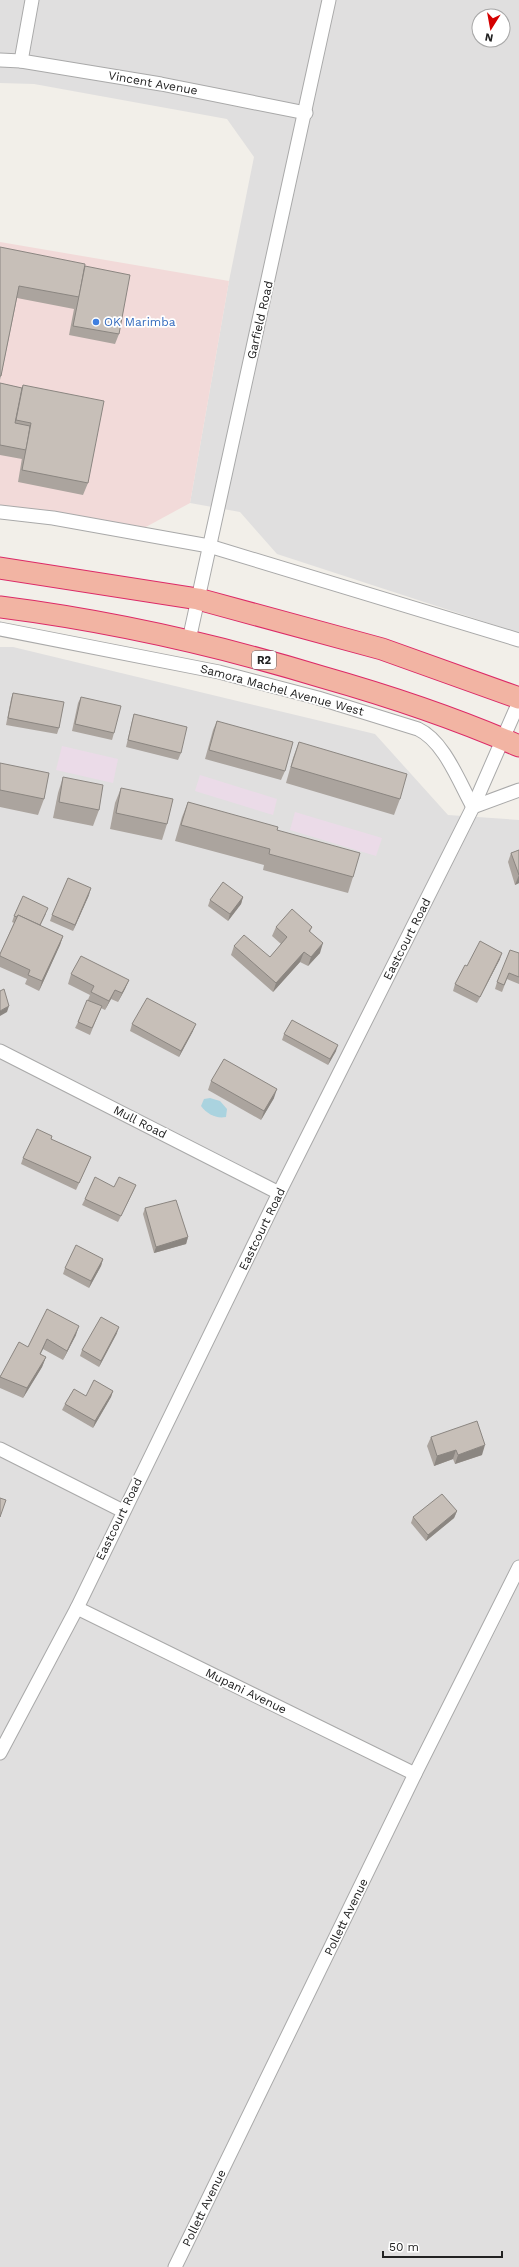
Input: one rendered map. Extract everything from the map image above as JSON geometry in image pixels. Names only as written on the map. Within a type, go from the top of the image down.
[{"type":"highway","points":[[0,568],[198,599],[382,649],[519,698]]},
{"type":"highway","name":"Samora Machel Avenue West","points":[[0,607],[61,616],[189,640],[362,688],[439,714],[511,743]]},
{"type":"street","points":[[21,61],[32,0]]},
{"type":"street","name":"Garfield Road","points":[[189,640],[306,113],[329,0]]},
{"type":"street","name":"Vincent Avenue","points":[[0,60],[21,61],[162,84],[306,113]]},
{"type":"street","points":[[0,512],[53,518],[209,546],[519,640]]},
{"type":"street","name":"Samora Machel Avenue West","points":[[0,629],[219,672],[318,698],[418,729],[427,733],[438,745],[473,807]]},
{"type":"street","name":"Eastcourt Road","points":[[0,1753],[77,1608],[279,1193],[473,807],[511,743],[519,702]]},
{"type":"street","points":[[473,807],[519,790]]},
{"type":"street","name":"Mull Road","points":[[0,1051],[279,1193]]},
{"type":"street","points":[[0,1449],[123,1511]]},
{"type":"street","name":"Pollett Avenue","points":[[175,2267],[519,1567]]},
{"type":"street","name":"Mupani Avenue","points":[[77,1608],[416,1774]]},
{"type":"shaded area","points":[[0,0],[519,0],[519,633],[277,554],[240,512],[190,503],[229,281],[254,157],[227,119],[34,84],[0,83]]},
{"type":"shaded area","points":[[0,242],[229,281],[190,503],[144,528],[0,507]]},
{"type":"shaded area","points":[[0,647],[13,647],[375,734],[448,815],[519,820],[519,2267],[0,2267]]},
{"type":"shaded area","points":[[62,746],[118,759],[113,783],[56,770]]},
{"type":"shaded area","points":[[200,775],[277,799],[273,815],[195,791]]},
{"type":"shaded area","points":[[295,812],[382,838],[376,856],[290,830]]},
{"type":"water","points":[[210,1098],[220,1101],[227,1109],[226,1117],[215,1117],[203,1109],[201,1106],[204,1099]]},
{"type":"building","points":[[0,247],[85,264],[79,297],[19,286],[1,376],[0,376]]},
{"type":"building","name":"OK Marimba","points":[[85,266],[130,275],[119,334],[73,326]]},
{"type":"building","points":[[0,383],[22,388],[15,423],[30,426],[26,450],[0,445]]},
{"type":"building","points":[[23,385],[104,401],[88,483],[22,470],[31,423],[16,420]]},
{"type":"building","points":[[13,693],[64,702],[59,728],[8,718]]},
{"type":"building","points":[[81,697],[121,706],[114,733],[75,724]]},
{"type":"building","points":[[134,714],[187,727],[181,753],[128,740]]},
{"type":"building","points":[[217,721],[293,742],[285,771],[209,750]]},
{"type":"building","points":[[299,742],[407,774],[400,799],[291,767]]},
{"type":"building","points":[[0,763],[49,773],[44,799],[0,790]]},
{"type":"building","points":[[63,777],[103,785],[99,810],[59,802]]},
{"type":"building","points":[[121,788],[173,799],[167,824],[116,813]]},
{"type":"building","points":[[188,802],[278,827],[277,830],[360,853],[353,877],[269,854],[270,849],[181,825]]},
{"type":"building","points":[[519,850],[519,875],[511,853]]},
{"type":"building","points":[[68,878],[91,888],[75,925],[52,915]]},
{"type":"building","points":[[223,882],[243,897],[230,914],[210,900]]},
{"type":"building","points":[[23,896],[48,908],[40,925],[18,915],[17,917],[14,916]]},
{"type":"building","points":[[292,909],[312,927],[309,931],[323,943],[311,957],[304,952],[276,983],[234,946],[244,935],[270,957],[287,937],[276,927]]},
{"type":"building","points":[[18,915],[63,936],[42,981],[28,975],[30,970],[0,956]]},
{"type":"building","points":[[480,941],[502,953],[480,997],[455,984],[465,965],[467,966]]},
{"type":"building","points":[[510,950],[519,953],[519,977],[509,973],[504,985],[497,982]]},
{"type":"building","points":[[81,956],[129,980],[122,993],[115,990],[109,1001],[91,992],[94,986],[71,974]]},
{"type":"building","points":[[4,989],[9,1006],[0,1011],[0,991]]},
{"type":"building","points":[[147,998],[196,1024],[181,1051],[132,1024]]},
{"type":"building","points":[[87,1000],[102,1006],[92,1028],[78,1022]]},
{"type":"building","points":[[292,1020],[338,1045],[330,1059],[284,1034]]},
{"type":"building","points":[[224,1059],[277,1089],[264,1111],[211,1081]]},
{"type":"building","points":[[37,1129],[52,1136],[51,1139],[91,1157],[79,1183],[23,1158]]},
{"type":"building","points":[[95,1177],[114,1187],[119,1177],[136,1185],[121,1216],[85,1199]]},
{"type":"building","points":[[176,1200],[188,1237],[156,1247],[145,1208]]},
{"type":"building","points":[[76,1245],[103,1259],[91,1281],[65,1268]]},
{"type":"building","points":[[47,1309],[79,1326],[67,1351],[47,1339],[40,1354],[46,1357],[27,1388],[0,1377],[19,1342],[28,1347]]},
{"type":"building","points":[[101,1317],[119,1327],[101,1361],[82,1350]]},
{"type":"building","points":[[94,1380],[113,1391],[95,1421],[65,1404],[74,1389],[86,1396]]},
{"type":"building","points":[[477,1421],[485,1445],[458,1455],[456,1450],[437,1456],[431,1437]]},
{"type":"building","points":[[442,1494],[457,1511],[428,1535],[413,1517]]},
{"type":"building","points":[[0,1498],[6,1500],[0,1517]]},
{"type":"place","name":"OK Marimba","points":[[96,322]]}]
